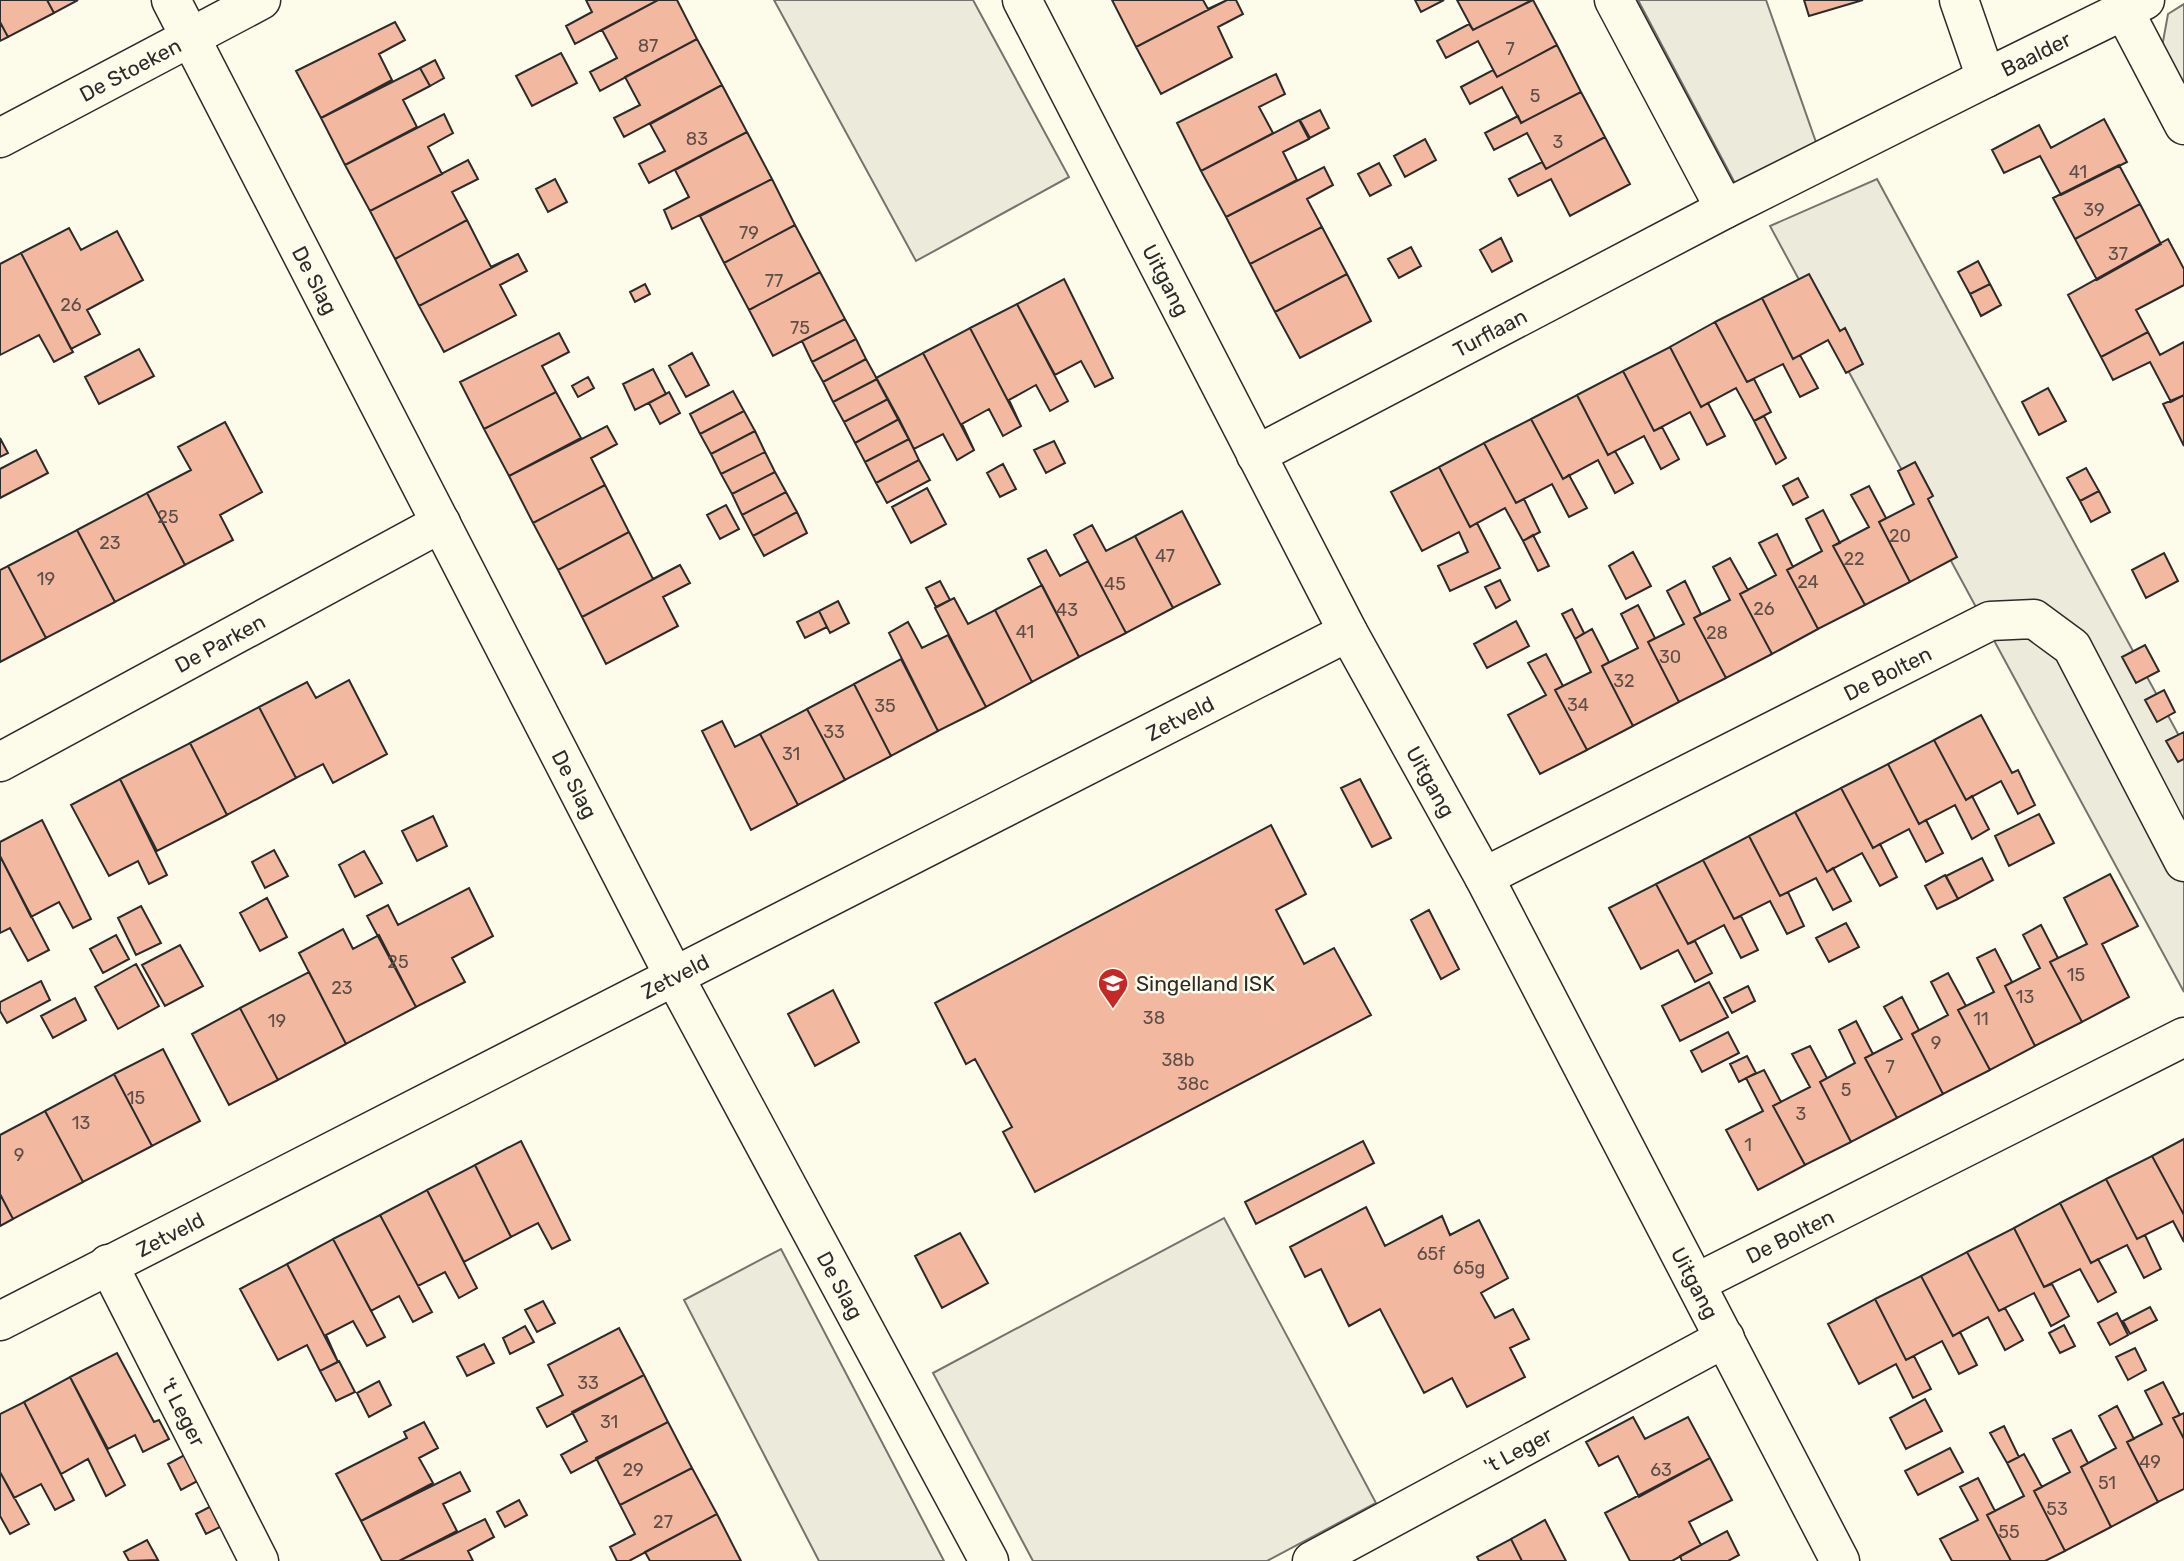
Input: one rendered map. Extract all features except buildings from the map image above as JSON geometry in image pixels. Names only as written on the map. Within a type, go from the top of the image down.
[{"type":"street","name":"De Slag","points":[[170,0],[674,976],[989,1561]]},
{"type":"street","name":"De Stoeken","points":[[0,138],[261,0]]},
{"type":"street","name":"Uitgang","points":[[1021,0],[1348,632],[1484,877],[1840,1561]]},
{"type":"street","points":[[1614,0],[1725,209]]},
{"type":"street","name":"Baalder","points":[[1959,0],[1986,78],[2134,5],[2184,125]]},
{"type":"street","name":"Turflaan","points":[[1256,455],[1725,209],[1986,78]]},
{"type":"street","name":"De Parken","points":[[0,762],[441,523]]},
{"type":"street","name":"De Bolten","points":[[1484,877],[1990,621],[2034,619],[2072,647],[2184,862]]},
{"type":"street","name":"Zetveld","points":[[0,1321],[1348,632]]},
{"type":"street","name":"De Bolten","points":[[1696,1283],[2184,1037]]},
{"type":"street","name":"'t Leger","points":[[108,1264],[258,1561]]},
{"type":"street","name":"'t Leger","points":[[1312,1561],[1725,1338]]},
{"type":"shaded area","points":[[774,0],[973,0],[1069,177],[916,261]]},
{"type":"shaded area","points":[[1638,0],[1766,0],[1817,145],[1737,187]]},
{"type":"shaded area","points":[[2184,4],[2184,88],[2162,47],[2168,14]]},
{"type":"shaded area","points":[[1877,179],[2184,745],[2184,992],[1770,226]]},
{"type":"shaded area","points":[[1224,1218],[1376,1503],[1267,1561],[1033,1561],[933,1373]]},
{"type":"shaded area","points":[[781,1249],[944,1561],[819,1561],[684,1300]]},
{"type":"place","name":"Singelland ISK","points":[[1113,1010]]}]
